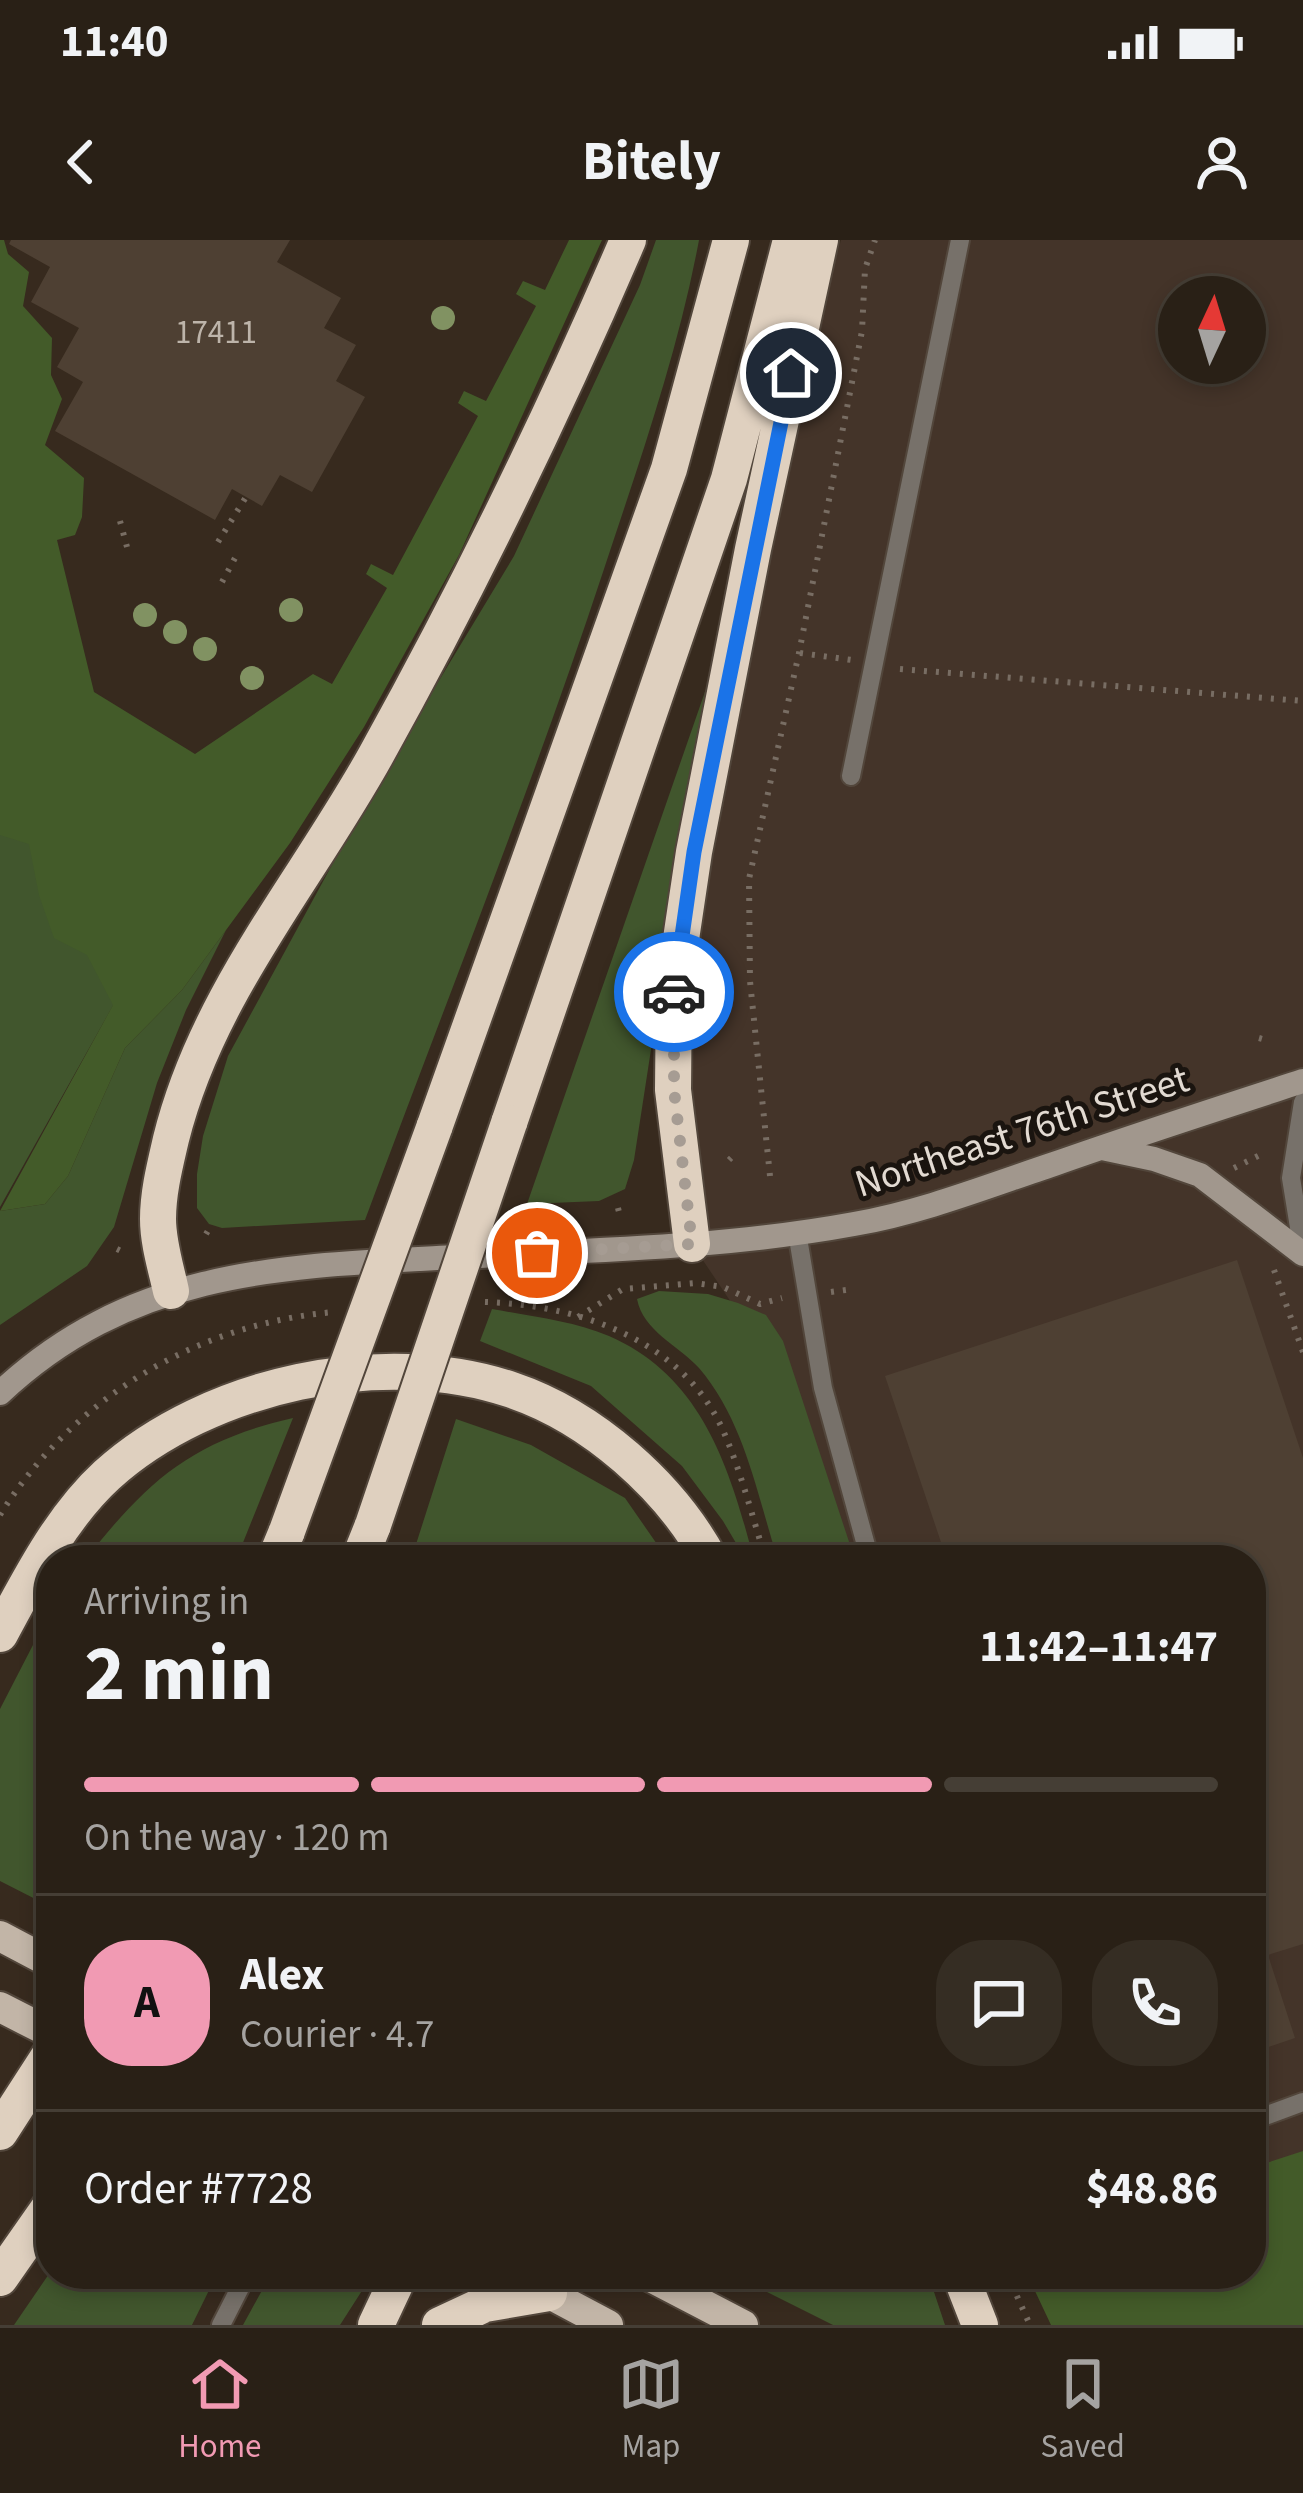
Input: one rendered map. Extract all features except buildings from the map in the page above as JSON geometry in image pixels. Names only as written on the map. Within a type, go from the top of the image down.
[{"type":"highway","points":[[171,1291],[158,1233],[160,1194],[194,1064],[225,997],[386,737],[484,546],[628,240]]},
{"type":"highway","points":[[281,1545],[669,469],[731,240]]},
{"type":"highway","points":[[365,1545],[729,479],[791,240]]},
{"type":"highway","points":[[692,1244],[674,1090],[674,986],[694,852],[753,550],[820,240]]},
{"type":"highway","points":[[53,1545],[106,1476],[181,1421],[244,1395],[345,1375],[440,1374],[512,1390],[583,1424],[651,1481],[699,1545]]},
{"type":"highway","points":[[0,1634],[36,1573]]},
{"type":"highway","points":[[0,2132],[36,2076]]},
{"type":"highway","points":[[0,2278],[36,2226]]},
{"type":"highway","points":[[376,2325],[393,2289]]},
{"type":"highway","points":[[966,2289],[980,2325]]},
{"type":"highway","points":[[440,2325],[485,2304],[549,2294]]},
{"type":"main road","points":[[0,1936],[36,1955]]},
{"type":"main road","points":[[0,2006],[36,2025]]},
{"type":"main road","points":[[540,2289],[608,2325]]},
{"type":"main road","points":[[674,2289],[743,2325]]},
{"type":"street","name":"Northeast 76th Street","points":[[0,1393],[98,1322],[171,1291],[286,1268],[692,1244],[854,1224],[925,1207],[1303,1081]]},
{"type":"street","points":[[1100,1148],[1200,1175],[1303,1253]]},
{"type":"lane","points":[[851,776],[960,240]]},
{"type":"lane","points":[[1303,1102],[1291,1178],[1303,1253]]},
{"type":"lane","points":[[797,1232],[823,1388],[866,1545]]},
{"type":"lane","points":[[1266,2116],[1303,2102]]},
{"type":"lane","points":[[221,2325],[239,2289]]},
{"type":"path","points":[[770,1176],[750,981],[749,879],[800,653],[862,331],[865,269],[874,240]]},
{"type":"path","points":[[218,542],[246,497]]},
{"type":"path","points":[[120,521],[128,547]]},
{"type":"path","points":[[222,582],[235,558]]},
{"type":"path","points":[[800,653],[856,661]]},
{"type":"path","points":[[893,668],[1303,701]]},
{"type":"path","points":[[1225,1172],[1260,1155]]},
{"type":"path","points":[[1271,1263],[1303,1352]]},
{"type":"path","points":[[578,1317],[622,1287],[695,1283],[723,1287],[760,1304],[763,1300]]},
{"type":"path","points":[[1014,2289],[1030,2325]]},
{"type":"shaded area","points":[[841,240],[1303,240],[1303,2325],[1266,2289],[1266,1545],[819,1545],[753,1335],[692,1244],[673,1090],[753,549]]},
{"type":"green space","points":[[0,240],[29,272],[23,306],[52,338],[51,375],[62,399],[45,445],[84,478],[82,517],[75,535],[57,540],[94,692],[195,754],[313,674],[332,684],[387,588],[366,574],[371,564],[393,575],[478,416],[458,403],[464,391],[486,401],[536,306],[516,294],[523,281],[545,290],[569,240],[602,240],[459,555],[364,727],[290,843],[182,990],[125,1048],[68,1176],[45,1204],[0,1211],[113,1005],[87,955],[54,938],[29,844],[0,835]]},
{"type":"green space","points":[[656,240],[699,240],[657,408],[547,735],[365,1220],[222,1228],[209,1224],[197,1208],[197,1174],[203,1136],[228,1056],[370,795],[514,556],[640,285]]},
{"type":"green space","points":[[0,321],[63,713],[225,806],[0,1207]]},
{"type":"green space","points":[[707,686],[634,1160],[625,1189],[599,1201],[527,1204]]},
{"type":"green space","points":[[226,930],[157,1083],[114,1227],[87,1266],[0,1325],[0,1211],[45,1204],[68,1176],[125,1048],[182,990]]},
{"type":"green space","points":[[659,1291],[708,1294],[766,1315],[783,1341],[850,1545],[774,1545],[728,1412],[699,1368],[646,1320],[637,1299]]},
{"type":"green space","points":[[492,1309],[566,1323],[609,1336],[641,1354],[668,1376],[708,1429],[750,1545],[737,1545],[682,1466],[591,1386],[480,1341]]},
{"type":"green space","points":[[293,1418],[242,1545],[98,1545],[130,1507],[175,1468],[199,1452]]},
{"type":"green space","points":[[456,1419],[531,1445],[625,1498],[658,1545],[416,1545]]},
{"type":"green space","points":[[36,1639],[36,1899],[0,1881],[0,1709]]},
{"type":"green space","points":[[1303,2151],[1303,2325],[1051,2325],[1034,2289],[1266,2289],[1266,2163]]},
{"type":"green space","points":[[39,2289],[210,2289],[192,2325],[14,2325]]},
{"type":"green space","points":[[263,2289],[363,2289],[340,2325],[243,2325]]},
{"type":"green space","points":[[761,2289],[933,2289],[945,2325],[833,2325]]},
{"type":"way so far","points":[[537,1253],[692,1244],[674,1090],[674,992]]},
{"type":"route","points":[[674,992],[694,852],[791,373]]}]
